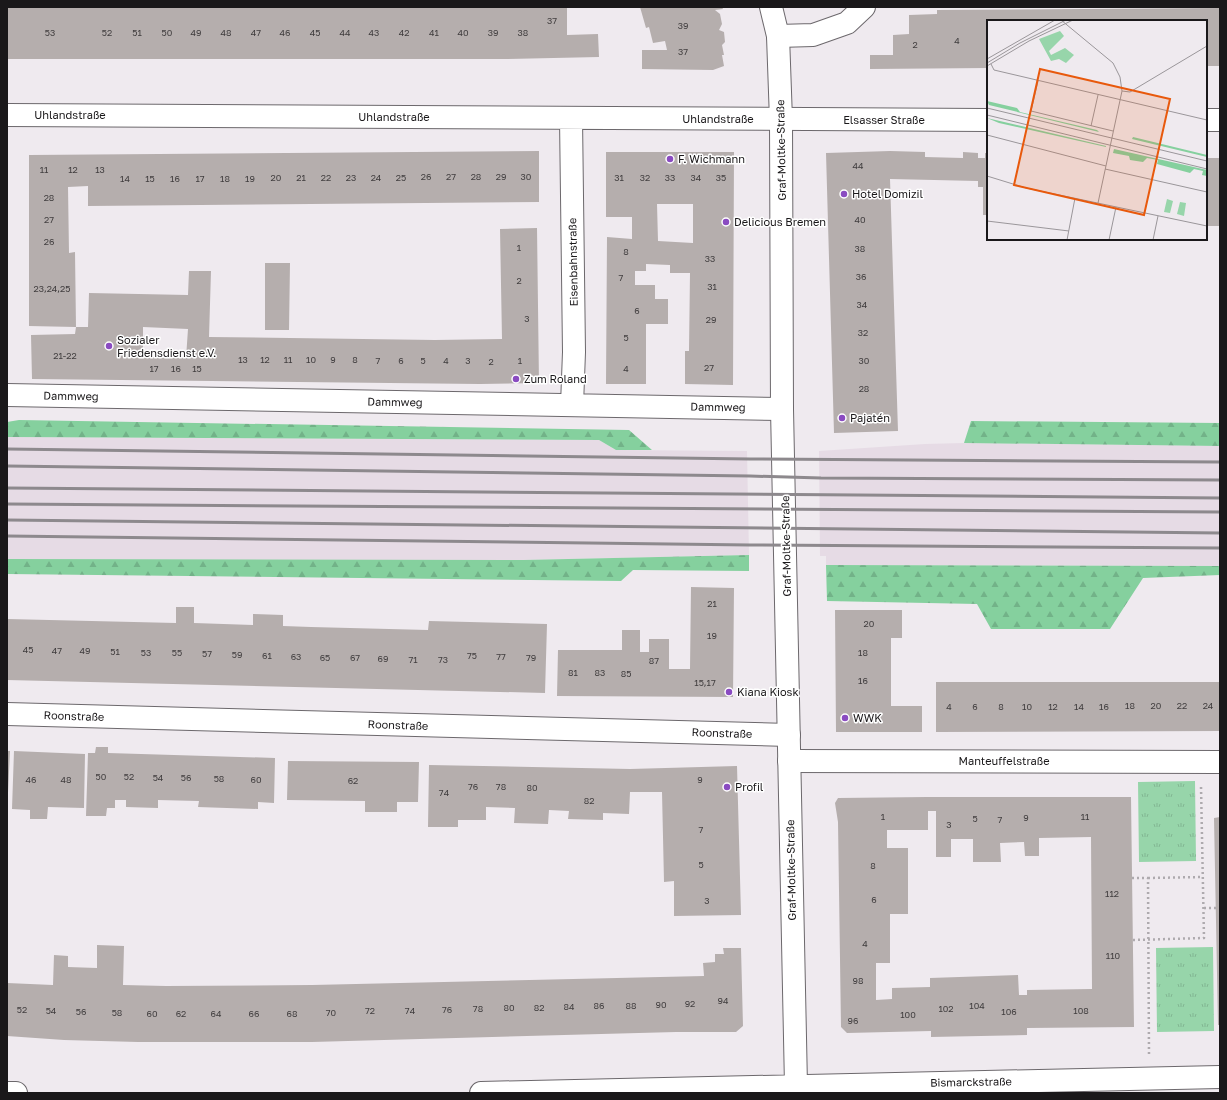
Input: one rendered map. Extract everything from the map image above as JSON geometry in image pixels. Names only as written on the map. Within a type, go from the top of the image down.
[{"type":"street","name":"Graf-Moltke-Straße","points":[[771,7],[778,36],[781,120],[782,409],[796,1086]]},
{"type":"street","points":[[778,36],[813,35],[847,23],[864,7]]},
{"type":"street","name":"Uhlandstraße","points":[[7,115],[781,120]]},
{"type":"street","name":"Eisenbahnstraße","points":[[571,118],[574,344],[572,405]]},
{"type":"street","name":"Elsasser Straße","points":[[781,120],[987,120]]},
{"type":"street","points":[[1207,120],[1220,120]]},
{"type":"street","name":"Dammweg","points":[[7,395],[782,409]]},
{"type":"street","name":"Roonstraße","points":[[7,714],[789,735]]},
{"type":"street","name":"Manteuffelstraße","points":[[789,761],[1210,762]]},
{"type":"street","name":"Bismarckstraße","points":[[481,1093],[582,1092],[796,1086],[964,1088],[1149,1078],[1220,1077]]},
{"type":"street","points":[[7,1092],[16,1093]]},
{"type":"path","points":[[1133,940],[1204,938],[1203,877],[1210,762]]},
{"type":"path","points":[[1132,878],[1203,877]]},
{"type":"path","points":[[1148,878],[1149,1078]]},
{"type":"path","points":[[1204,908],[1216,908]]},
{"type":"shaded area","points":[[7,437],[599,440],[616,450],[747,451],[749,555],[523,560],[7,560]]},
{"type":"shaded area","points":[[964,443],[1220,446],[1220,566],[826,565],[826,556],[820,556],[819,451]]},
{"type":"green space","points":[[19,420],[629,430],[652,450],[616,450],[599,440],[7,437],[7,422]]},
{"type":"green space","points":[[971,421],[1220,423],[1220,446],[964,443]]},
{"type":"green space","points":[[749,555],[749,571],[633,570],[621,581],[7,574],[7,559],[523,560]]},
{"type":"green space","points":[[826,565],[1220,566],[1220,575],[1143,578],[1110,629],[991,629],[977,604],[827,601]]},
{"type":"green space","points":[[1195,781],[1196,861],[1139,862],[1138,782]]},
{"type":"green space","points":[[1213,947],[1214,1031],[1157,1032],[1156,948]]},
{"type":"building","points":[[7,7],[567,7],[567,35],[598,34],[599,57],[508,59],[7,59]]},
{"type":"building","points":[[640,7],[722,7],[723,9],[715,10],[720,14],[722,24],[719,30],[724,32],[725,42],[722,45],[724,55],[722,55],[724,66],[713,70],[642,69],[642,50],[667,50],[665,41],[653,43],[649,27],[646,28]]},
{"type":"building","points":[[1220,8],[1220,66],[1207,66],[1207,20],[987,20],[987,68],[870,69],[870,55],[893,55],[893,35],[909,34],[909,15],[937,14],[937,10]]},
{"type":"building","points":[[539,151],[539,202],[88,206],[88,186],[68,187],[69,253],[75,252],[76,327],[29,326],[29,155]]},
{"type":"building","points":[[890,151],[925,152],[925,157],[963,158],[963,152],[978,153],[978,158],[985,158],[985,153],[987,153],[987,215],[983,215],[983,187],[978,187],[978,181],[890,179],[898,431],[834,433],[826,153]]},
{"type":"building","points":[[606,152],[734,152],[733,385],[685,384],[685,351],[689,351],[690,273],[670,273],[670,265],[646,264],[646,271],[635,271],[635,285],[655,285],[655,299],[668,299],[668,324],[646,324],[646,384],[606,384],[607,237],[632,239],[632,217],[606,217]],"holes":[[[657,204],[693,204],[693,243],[658,241]]]},
{"type":"building","points":[[1207,158],[1220,158],[1220,226],[1207,226]]},
{"type":"building","points":[[537,228],[539,383],[480,384],[32,379],[31,335],[75,334],[76,327],[88,327],[89,293],[188,295],[189,271],[211,271],[209,337],[435,340],[502,339],[500,229]],"holes":[[[143,327],[188,329],[186,358],[143,357]]]},
{"type":"building","points":[[265,263],[290,263],[289,330],[265,330]]},
{"type":"building","points":[[691,587],[734,588],[733,697],[557,696],[558,650],[622,650],[622,630],[640,630],[640,652],[649,652],[649,639],[669,639],[669,669],[690,669]]},
{"type":"building","points":[[176,607],[194,607],[194,623],[253,625],[253,614],[283,615],[283,626],[311,627],[428,630],[429,621],[547,624],[545,693],[7,680],[7,619],[176,623]]},
{"type":"building","points":[[835,610],[902,610],[902,638],[891,638],[891,706],[922,706],[922,732],[836,732]]},
{"type":"building","points":[[936,682],[1220,682],[1220,731],[936,732]]},
{"type":"building","points":[[96,747],[108,747],[108,753],[275,758],[274,803],[258,802],[258,809],[198,807],[199,801],[158,800],[158,808],[126,807],[126,800],[115,800],[115,808],[107,808],[106,816],[86,816],[88,753],[95,753]]},
{"type":"building","points":[[7,751],[10,751],[8,793],[7,793]]},
{"type":"building","points":[[14,751],[85,754],[84,808],[48,807],[47,819],[30,819],[30,810],[12,809]]},
{"type":"building","points":[[288,761],[419,762],[418,802],[397,802],[397,812],[365,812],[365,801],[287,800]]},
{"type":"building","points":[[429,765],[630,769],[737,766],[741,915],[674,916],[674,881],[664,882],[662,792],[630,792],[629,814],[603,813],[603,820],[568,819],[569,811],[549,810],[548,824],[514,823],[515,808],[486,807],[486,820],[458,820],[458,827],[428,827]]},
{"type":"building","points":[[1131,797],[1134,1027],[1027,1028],[1027,1035],[931,1037],[931,1031],[847,1033],[841,1027],[838,822],[835,803],[838,798]],"holes":[[[928,811],[936,811],[936,857],[951,857],[951,839],[973,839],[973,862],[1001,862],[1000,843],[1024,842],[1025,856],[1039,856],[1039,838],[1091,837],[1092,989],[1027,990],[1027,995],[1019,995],[1018,975],[930,978],[930,987],[892,988],[892,999],[876,1000],[876,963],[890,963],[890,914],[908,914],[908,848],[887,848],[887,830],[928,830]]]},
{"type":"building","points":[[1220,817],[1220,1025],[1218,1025],[1214,818]]},
{"type":"building","points":[[97,945],[124,946],[123,985],[166,986],[312,985],[704,976],[703,963],[715,962],[715,954],[724,954],[723,948],[741,948],[743,1026],[736,1032],[676,1032],[312,1042],[138,1042],[64,1040],[7,1036],[7,983],[53,985],[54,955],[68,956],[68,967],[97,968]]},
{"type":"railway","points":[[7,449],[750,459],[1220,462]]},
{"type":"railway","points":[[7,466],[821,478],[1220,480]]},
{"type":"railway","points":[[7,488],[1220,498]]},
{"type":"railway","points":[[7,504],[1220,512]]},
{"type":"railway","points":[[7,520],[1220,533]]},
{"type":"railway","points":[[7,536],[750,545],[1220,548]]},
{"type":"place","name":"F. Wichmann","points":[[670,159]]},
{"type":"place","name":"Hotel Domizil","points":[[844,194]]},
{"type":"place","name":"Delicious Bremen","points":[[726,222]]},
{"type":"place","name":"Sozialer Friedensdienst e.V.","points":[[109,346]]},
{"type":"place","name":"Zum Roland","points":[[516,379]]},
{"type":"place","name":"Pajatén","points":[[842,418]]},
{"type":"place","name":"Kiana Kiosk","points":[[729,692]]},
{"type":"place","name":"WWK","points":[[845,718]]},
{"type":"place","name":"Profil","points":[[727,787]]}]
